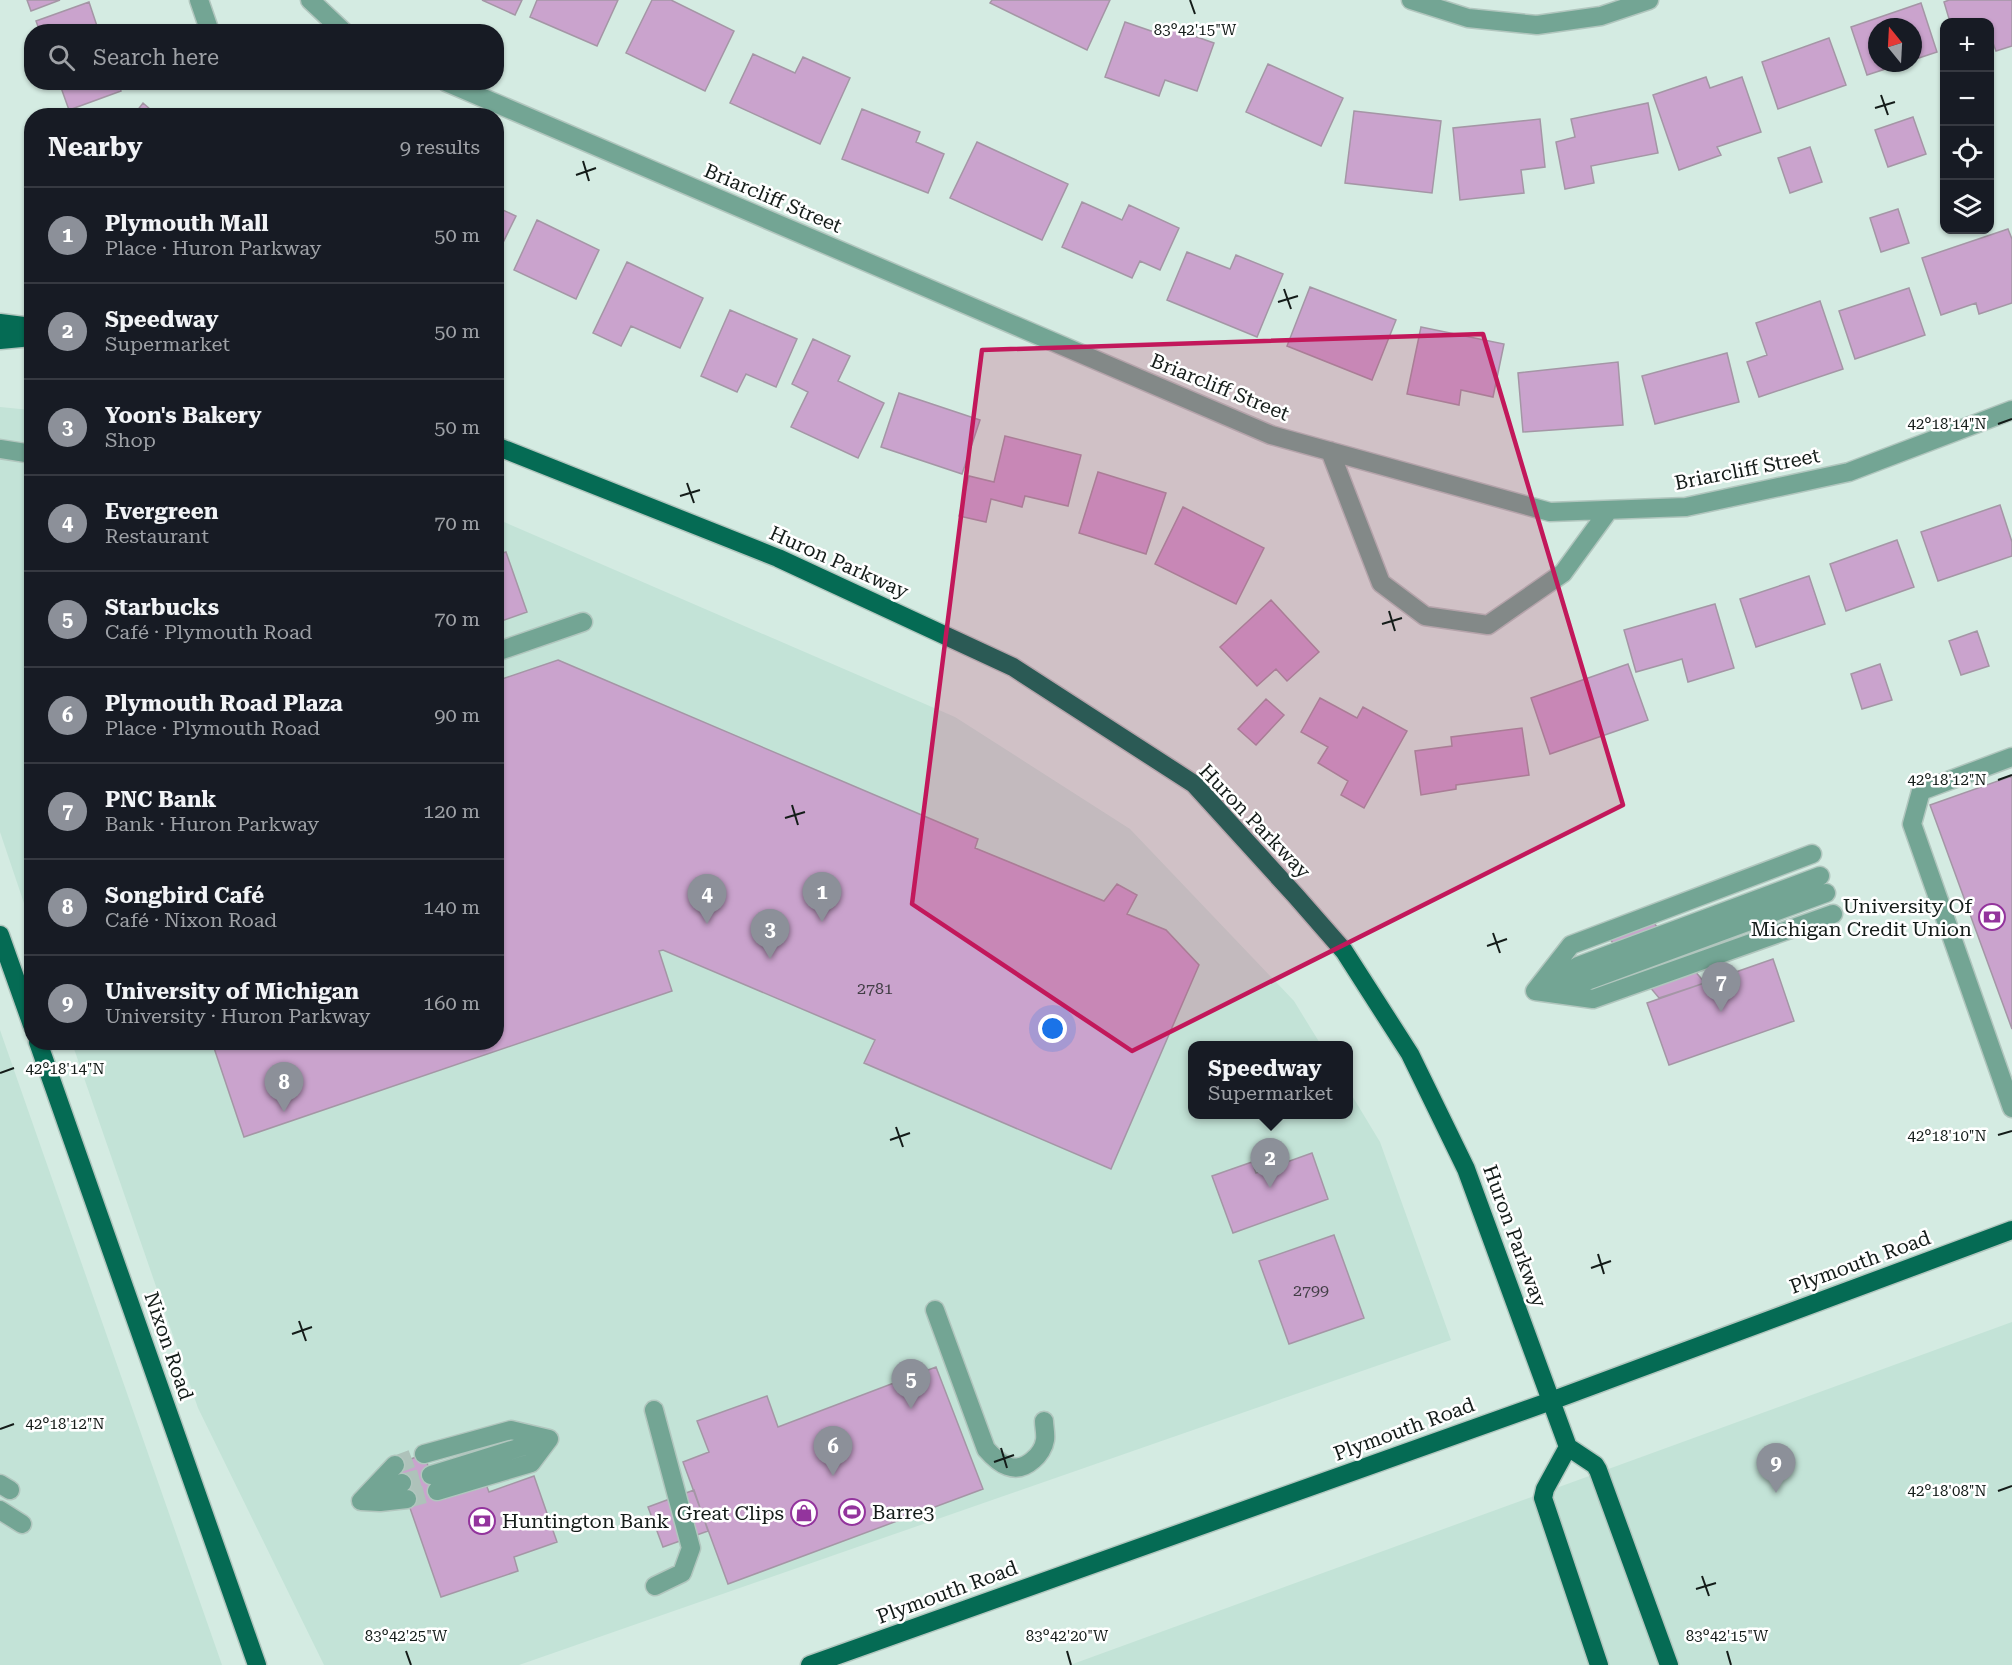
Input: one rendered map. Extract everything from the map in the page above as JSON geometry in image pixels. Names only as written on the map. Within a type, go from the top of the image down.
[{"type":"main road","points":[[0,323],[24,326]]},
{"type":"main road","points":[[0,340],[24,338]]},
{"type":"main road","name":"Huron Parkway","points":[[504,449],[778,558],[1013,667],[1194,784],[1344,951],[1410,1054],[1466,1169],[1568,1446]]},
{"type":"main road","points":[[0,935],[24,1002]]},
{"type":"main road","name":"Nixon Road","points":[[41,1050],[257,1665]]},
{"type":"main road","name":"Plymouth Road","points":[[810,1665],[1551,1401],[2012,1230]]},
{"type":"main road","points":[[1599,1665],[1543,1498],[1545,1489],[1568,1446],[1595,1465],[1598,1470],[1669,1665]]},
{"type":"street","points":[[199,0],[207,24]]},
{"type":"street","points":[[310,0],[336,24]]},
{"type":"street","points":[[1411,0],[1468,18],[1537,25],[1601,16],[1649,0]]},
{"type":"street","name":"Briarcliff Street","points":[[465,90],[1271,435],[1550,512],[1686,507],[1849,472],[2012,410]]},
{"type":"street","points":[[0,449],[24,453]]},
{"type":"street","points":[[1330,451],[1381,583],[1425,616],[1488,626],[1563,573],[1609,510]]},
{"type":"street","points":[[504,649],[583,622]]},
{"type":"street","points":[[2012,758],[1921,791],[1912,824],[2006,1070],[2012,1108]]},
{"type":"street","points":[[1535,991],[1571,945],[1812,854]]},
{"type":"street","points":[[1535,991],[1584,982],[1823,884]]},
{"type":"street","points":[[1535,991],[1593,999],[1833,914]]},
{"type":"street","points":[[935,1310],[986,1449],[996,1461],[1011,1467],[1026,1466],[1039,1455],[1045,1441],[1044,1421]]},
{"type":"street","points":[[654,1410],[691,1548],[682,1573],[655,1586]]},
{"type":"street","points":[[424,1454],[511,1430],[549,1439],[434,1483]]},
{"type":"street","points":[[395,1465],[361,1501],[404,1491]]},
{"type":"street","points":[[0,1510],[22,1524]]},
{"type":"highlighted area","points":[[1483,334],[1623,805],[1132,1051],[912,904],[982,350]]},
{"type":"shaded area","points":[[0,407],[24,409],[24,903],[0,832]]},
{"type":"shaded area","points":[[504,522],[955,717],[1130,829],[1294,1001],[1319,1041],[1188,1041],[1188,1119],[1353,1119],[1353,1097],[1380,1142],[1451,1340],[519,1665],[324,1665],[198,1408],[74,1050],[504,1050]]},
{"type":"shaded area","points":[[0,1030],[222,1665],[0,1665]]},
{"type":"shaded area","points":[[2012,1322],[2012,1665],[1070,1665]]},
{"type":"building","points":[[27,0],[60,0],[31,11]]},
{"type":"building","points":[[482,0],[522,0],[515,15]]},
{"type":"building","points":[[537,0],[618,0],[597,46],[530,17]]},
{"type":"building","points":[[652,0],[671,0],[734,31],[705,91],[626,53]]},
{"type":"building","points":[[992,0],[1110,0],[1087,50],[990,3]]},
{"type":"building","points":[[1949,0],[2012,0],[2012,46],[1996,51],[1994,18],[1949,18],[1944,2]]},
{"type":"building","points":[[89,2],[96,24],[37,24],[36,21]]},
{"type":"building","points":[[1921,3],[1937,52],[1922,57],[1922,18],[1877,18]]},
{"type":"building","points":[[1868,21],[1868,72],[1876,72],[1867,75],[1851,27]]},
{"type":"building","points":[[1125,22],[1157,33],[1160,24],[1214,43],[1197,91],[1165,80],[1159,96],[1105,77]]},
{"type":"building","points":[[1829,38],[1846,85],[1778,109],[1762,62]]},
{"type":"building","points":[[753,54],[795,73],[803,57],[850,78],[820,144],[730,103]]},
{"type":"building","points":[[1268,64],[1343,98],[1321,146],[1246,112]]},
{"type":"building","points":[[1706,77],[1710,88],[1742,77],[1761,132],[1717,147],[1721,155],[1679,170],[1653,95]]},
{"type":"building","points":[[62,90],[121,91],[74,108],[68,108]]},
{"type":"building","points":[[143,103],[149,108],[139,108]]},
{"type":"building","points":[[1648,103],[1658,153],[1591,166],[1594,183],[1565,189],[1556,142],[1575,137],[1571,119]]},
{"type":"building","points":[[862,109],[920,132],[916,142],[944,154],[928,193],[842,159]]},
{"type":"building","points":[[1354,111],[1441,121],[1432,193],[1345,183]]},
{"type":"building","points":[[1913,117],[1926,154],[1888,167],[1875,130]]},
{"type":"building","points":[[1540,119],[1545,167],[1521,170],[1524,193],[1460,200],[1453,128]]},
{"type":"building","points":[[977,142],[1068,184],[1042,240],[950,198]]},
{"type":"building","points":[[1810,147],[1822,182],[1790,193],[1778,158]]},
{"type":"building","points":[[1082,202],[1122,220],[1129,205],[1179,228],[1160,270],[1140,261],[1132,278],[1062,247]]},
{"type":"building","points":[[1898,209],[1909,243],[1881,252],[1870,218]]},
{"type":"building","points":[[504,211],[516,216],[504,241]]},
{"type":"building","points":[[537,220],[599,250],[576,299],[514,270]]},
{"type":"building","points":[[2008,229],[2012,239],[2012,303],[1979,314],[1976,303],[1941,315],[1922,258]]},
{"type":"building","points":[[1187,252],[1230,269],[1236,255],[1283,274],[1257,337],[1167,300]]},
{"type":"building","points":[[627,262],[703,298],[680,348],[631,326],[621,346],[593,333]]},
{"type":"building","points":[[1310,287],[1396,320],[1372,380],[1287,346]]},
{"type":"building","points":[[1909,288],[1925,335],[1855,359],[1839,311]]},
{"type":"building","points":[[1820,301],[1843,369],[1759,397],[1747,362],[1767,355],[1756,323]]},
{"type":"building","points":[[730,310],[797,339],[776,387],[746,374],[737,392],[701,376]]},
{"type":"building","points":[[1421,327],[1504,344],[1493,397],[1461,390],[1459,405],[1407,394]]},
{"type":"building","points":[[813,339],[850,356],[838,381],[884,403],[858,458],[791,427],[808,392],[792,384]]},
{"type":"building","points":[[1727,353],[1739,402],[1655,424],[1642,376]]},
{"type":"building","points":[[1618,362],[1623,425],[1523,432],[1518,373]]},
{"type":"building","points":[[899,393],[980,420],[962,474],[881,447]]},
{"type":"building","points":[[1005,436],[1081,455],[1068,506],[1025,496],[1022,507],[991,499],[986,522],[959,516],[969,476],[994,482]]},
{"type":"building","points":[[1098,472],[1166,493],[1146,554],[1079,533]]},
{"type":"building","points":[[2000,505],[2012,542],[2012,556],[1938,581],[1921,532]]},
{"type":"building","points":[[1183,507],[1264,548],[1236,604],[1155,564]]},
{"type":"building","points":[[1897,540],[1914,587],[1846,611],[1830,564]]},
{"type":"building","points":[[506,552],[527,612],[504,620],[504,553]]},
{"type":"building","points":[[1809,576],[1825,624],[1756,647],[1740,599]]},
{"type":"building","points":[[1271,600],[1319,652],[1287,681],[1276,669],[1257,686],[1220,647]]},
{"type":"building","points":[[1715,604],[1734,668],[1688,682],[1682,659],[1636,672],[1624,630]]},
{"type":"building","points":[[1977,631],[1989,666],[1961,675],[1949,641]]},
{"type":"building","points":[[558,660],[978,839],[975,848],[1104,901],[1117,884],[1137,895],[1127,914],[1166,930],[1199,965],[1111,1169],[864,1063],[875,1040],[663,950],[659,951],[672,991],[504,1048],[504,678]]},
{"type":"building","points":[[1628,664],[1648,720],[1550,754],[1531,698]]},
{"type":"building","points":[[1880,664],[1892,700],[1862,709],[1851,674]]},
{"type":"building","points":[[1320,698],[1357,718],[1363,707],[1407,731],[1364,808],[1341,795],[1348,781],[1318,763],[1328,747],[1301,732]]},
{"type":"building","points":[[1266,699],[1284,715],[1256,745],[1238,729]]},
{"type":"building","points":[[1522,728],[1529,775],[1456,785],[1456,789],[1421,795],[1415,751],[1452,746],[1451,737]]},
{"type":"building","name":"University Of Michigan Credit Union","points":[[2012,776],[2012,1029],[1930,805]]},
{"type":"building","points":[[1647,915],[1705,983],[1659,998],[1603,931]]},
{"type":"building","points":[[1773,959],[1794,1021],[1669,1065],[1647,1003]]},
{"type":"building","points":[[215,1050],[499,1050],[244,1137]]},
{"type":"building","points":[[1312,1153],[1328,1199],[1233,1233],[1212,1176],[1252,1162],[1256,1173]]},
{"type":"building","points":[[1334,1235],[1364,1318],[1289,1344],[1259,1261]]},
{"type":"building","points":[[936,1367],[983,1489],[728,1584],[683,1462],[709,1452],[697,1421],[767,1396],[778,1427]]},
{"type":"building","name":"Huntington Bank","points":[[424,1454],[439,1498],[485,1482],[489,1492],[534,1476],[557,1542],[514,1557],[518,1571],[441,1597],[395,1465]]},
{"type":"building","points":[[694,1490],[708,1531],[663,1547],[648,1507]]},
{"type":"tunnel","points":[[395,1465],[424,1454]]},
{"type":"tunnel","points":[[402,1483],[431,1475]]},
{"type":"tunnel","points":[[407,1499],[437,1491]]},
{"type":"place","name":"University Of Michigan Credit Union","points":[[1992,917]]},
{"type":"place","name":"Plymouth Mall","points":[[822,922]]},
{"type":"place","name":"Evergreen","points":[[707,924]]},
{"type":"place","name":"Yoon's Bakery","points":[[770,959]]},
{"type":"place","name":"PNC Bank","points":[[1721,1012]]},
{"type":"place","name":"Songbird Café","points":[[284,1112]]},
{"type":"place","name":"Speedway","points":[[1270,1188]]},
{"type":"place","name":"Starbucks","points":[[911,1409]]},
{"type":"place","name":"Plymouth Road Plaza","points":[[833,1476]]},
{"type":"place","name":"University of Michigan","points":[[1776,1493]]},
{"type":"place","name":"Barre3","points":[[852,1512]]},
{"type":"place","name":"Great Clips","points":[[804,1513]]},
{"type":"place","name":"Huntington Bank","points":[[482,1521]]}]
